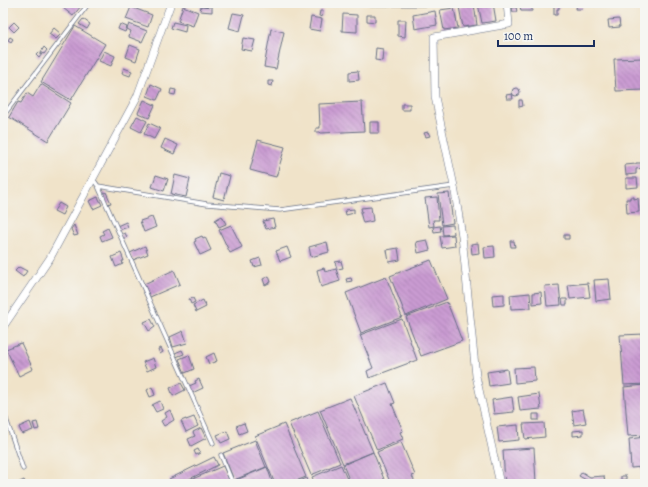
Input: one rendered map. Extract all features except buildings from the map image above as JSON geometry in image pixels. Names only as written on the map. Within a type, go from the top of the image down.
[{"type":"street","points":[[3,327],[50,258],[137,96],[171,3]]},
{"type":"street","points":[[500,484],[476,376],[462,236],[454,186],[435,97],[434,37],[509,24],[506,3]]},
{"type":"lane","points":[[3,116],[89,3]]},
{"type":"lane","points":[[209,3],[436,4]]},
{"type":"lane","points":[[93,179],[98,186],[213,443]]},
{"type":"lane","points":[[98,186],[207,204],[280,210],[454,186]]},
{"type":"lane","points":[[3,410],[23,469]]},
{"type":"lane","points":[[221,455],[233,484]]}]
